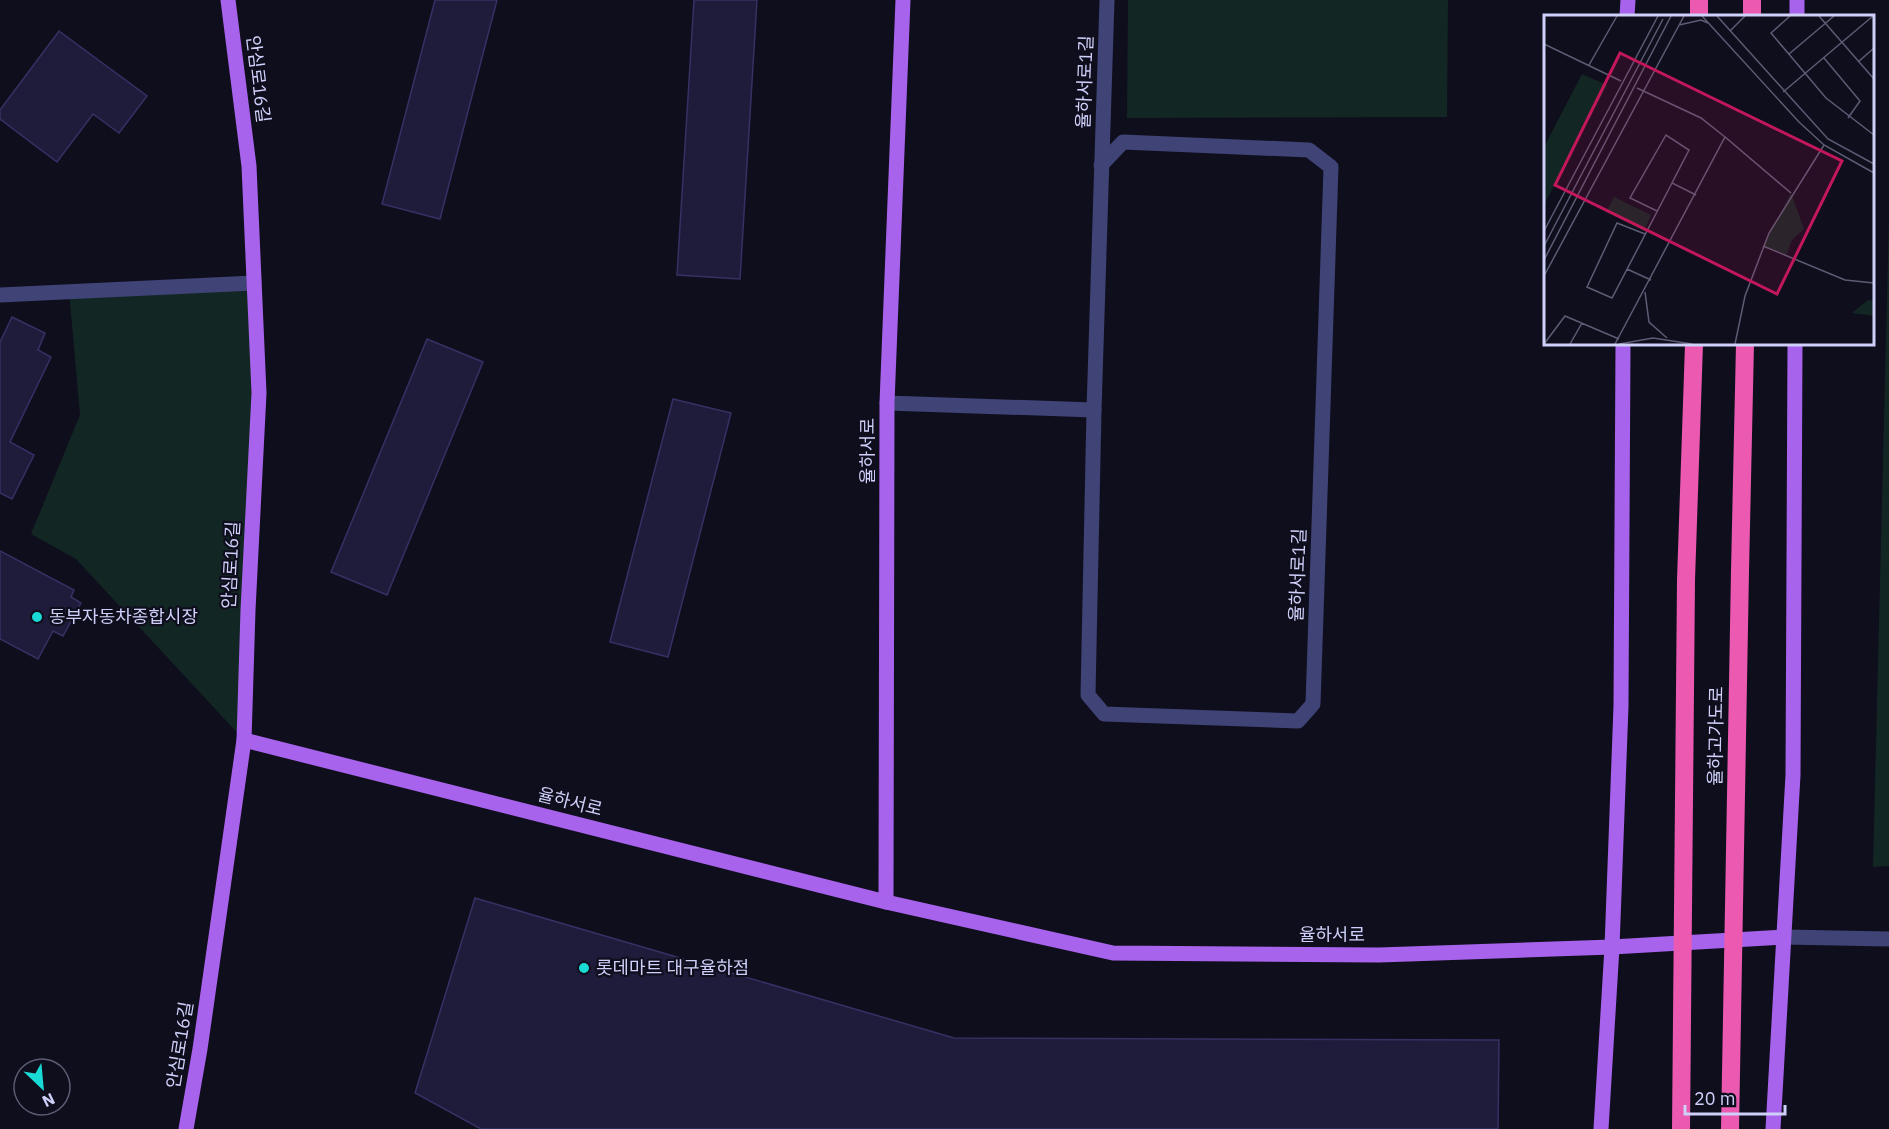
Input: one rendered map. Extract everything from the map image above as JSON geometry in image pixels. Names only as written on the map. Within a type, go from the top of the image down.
[{"type":"highway","name":"율하고가도로","points":[[1681,1129],[1686,580],[1694,345]]},
{"type":"highway","name":"율하고가도로","points":[[1730,1129],[1745,345]]},
{"type":"main road","name":"안심로16길","points":[[186,1129],[202,1037],[244,740],[248,610],[260,393],[249,166],[228,0]]},
{"type":"main road","name":"율하서로","points":[[886,902],[887,403],[903,0]]},
{"type":"main road","points":[[1627,15],[1628,0]]},
{"type":"main road","points":[[1601,1129],[1612,947],[1620,706],[1623,345]]},
{"type":"main road","points":[[1773,1129],[1793,775],[1796,345]]},
{"type":"main road","name":"율하서로","points":[[244,740],[886,902],[1113,953],[1379,955],[1612,947],[1783,937]]},
{"type":"street","name":"율하서로1길","points":[[1101,165],[1123,142],[1309,150],[1332,167],[1313,704],[1298,721],[1104,714],[1088,695],[1094,410],[1101,165],[1107,0]]},
{"type":"street","points":[[0,295],[254,283]]},
{"type":"street","points":[[887,403],[1094,410]]},
{"type":"street","points":[[1783,937],[1889,939]]},
{"type":"green space","points":[[1128,0],[1448,0],[1447,117],[1127,118]]},
{"type":"green space","points":[[1889,215],[1889,866],[1873,867]]},
{"type":"green space","points":[[254,283],[244,740],[76,559],[31,534],[80,415],[69,291]]},
{"type":"building","points":[[435,0],[497,0],[440,219],[382,204]]},
{"type":"building","points":[[694,0],[757,0],[740,279],[677,275]]},
{"type":"building","points":[[59,31],[147,96],[119,133],[93,114],[57,162],[0,119],[0,110]]},
{"type":"building","points":[[12,317],[45,333],[38,350],[51,357],[10,442],[34,455],[12,499],[0,493],[0,342]]},
{"type":"building","points":[[427,339],[483,362],[387,595],[331,572]]},
{"type":"building","points":[[673,399],[731,413],[668,657],[610,642]]},
{"type":"building","name":"동부자동차종합시장","points":[[0,551],[74,590],[71,597],[81,603],[63,636],[53,631],[38,659],[0,639]]},
{"type":"building","name":"롯데마트 대구율하점","points":[[475,898],[954,1038],[1499,1040],[1498,1129],[481,1129],[415,1093]]},
{"type":"place","name":"동부자동차종합시장","points":[[37,617]]},
{"type":"place","name":"롯데마트 대구율하점","points":[[584,968]]}]
